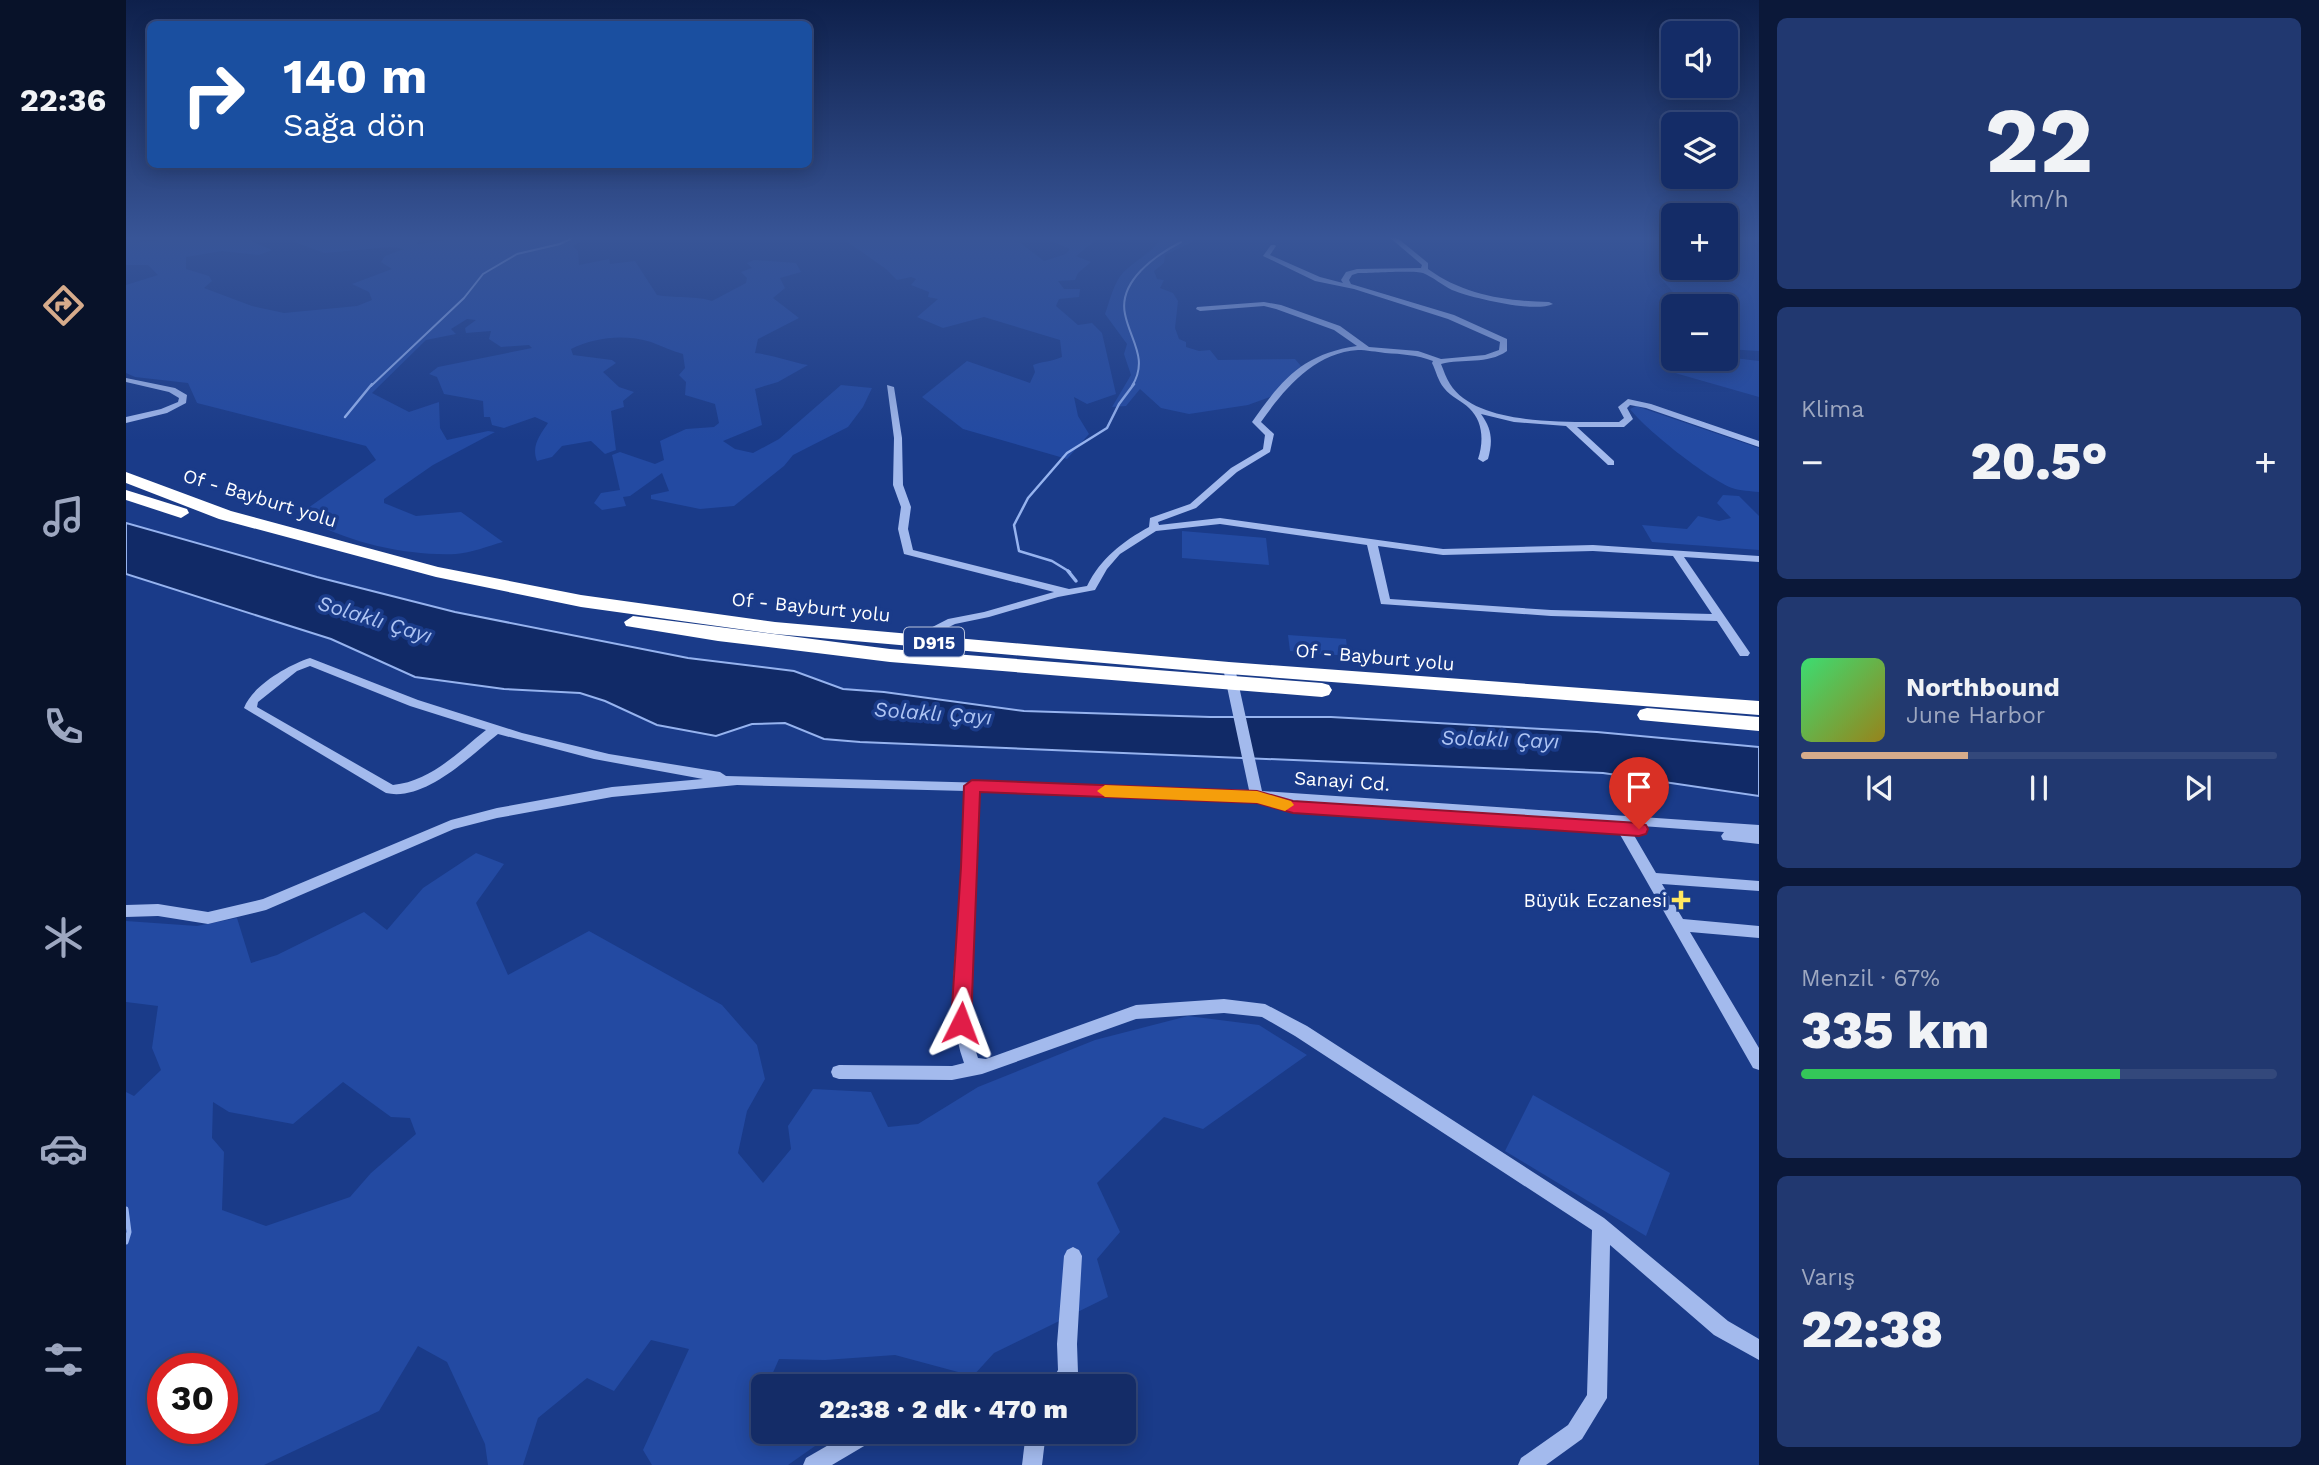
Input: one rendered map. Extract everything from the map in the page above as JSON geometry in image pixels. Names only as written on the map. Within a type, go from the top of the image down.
[{"type":"highway","name":"Of - Bayburt yolu","points":[[126,477],[225,515],[436,572],[581,601],[775,628],[915,640],[1231,680],[1759,708]]},
{"type":"highway","name":"Of - Bayburt yolu","points":[[126,495],[222,526],[429,585],[705,634],[861,652],[1759,724]]},
{"type":"street","points":[[1200,309],[1259,304]]},
{"type":"street","points":[[1266,304],[1337,328],[1363,347],[1380,352],[1418,353],[1440,361],[1473,361],[1493,357],[1503,351],[1504,341],[1451,317],[1410,304]]},
{"type":"street","points":[[1154,528],[1153,520],[1193,506],[1234,470],[1267,450],[1270,434],[1256,422],[1300,373],[1318,358],[1363,347]]},
{"type":"street","points":[[1440,361],[1436,363],[1439,376],[1485,424],[1490,438],[1483,459]]},
{"type":"street","points":[[126,380],[172,390],[184,397],[182,403],[164,411],[126,420]]},
{"type":"street","points":[[890,387],[898,438],[898,485],[906,507],[903,529],[908,551],[926,558],[1069,592]]},
{"type":"street","points":[[1473,410],[1515,419],[1620,425],[1629,419],[1622,407],[1628,402],[1648,406],[1759,444]]},
{"type":"street","points":[[1572,421],[1611,463]]},
{"type":"street","points":[[915,640],[952,621],[1091,588],[1102,564],[1114,553],[1154,528],[1220,521],[1443,552],[1593,548],[1759,559]]},
{"type":"street","points":[[1372,542],[1385,602],[1552,613],[1720,618]]},
{"type":"street","points":[[1677,555],[1744,653]]},
{"type":"street","points":[[497,729],[429,781],[406,790],[391,790],[250,708],[253,700],[293,668],[310,662],[389,696],[497,729],[593,755],[737,780]]},
{"type":"street","points":[[1231,680],[1257,797]]},
{"type":"street","points":[[126,911],[158,910],[208,918],[266,904],[451,825],[497,813],[612,792],[737,780]]},
{"type":"street","name":"Sanayi Cd.","points":[[737,780],[1257,797],[1293,807],[1759,830]]},
{"type":"street","points":[[972,786],[961,1023],[965,1051],[972,1064],[986,1066]]},
{"type":"street","points":[[1622,824],[1759,1063]]},
{"type":"street","name":"Sanayi Cd.","points":[[1622,824],[1759,839]]},
{"type":"street","points":[[1653,878],[1759,886]]},
{"type":"street","points":[[1681,925],[1759,932]]},
{"type":"street","points":[[839,1072],[952,1073],[986,1066],[1136,1012],[1224,1006],[1265,1011],[1301,1031],[1601,1227],[1721,1328],[1759,1350]]},
{"type":"street","points":[[1528,1465],[1575,1432],[1597,1398],[1601,1227]]},
{"type":"street","points":[[1068,1374],[1066,1344],[1073,1256]]},
{"type":"street","points":[[813,1465],[849,1444]]},
{"type":"street","points":[[1032,1465],[1035,1444]]},
{"type":"shaded area","points":[[126,304],[248,304],[284,313],[361,304],[781,304],[799,318],[758,339],[755,353],[808,365],[778,382],[755,389],[762,425],[723,441],[735,449],[753,453],[779,439],[841,385],[872,388],[863,407],[848,427],[793,455],[784,466],[734,506],[700,509],[651,499],[651,495],[669,491],[662,473],[630,496],[623,497],[626,506],[602,510],[594,503],[601,493],[620,490],[612,455],[620,452],[655,464],[664,460],[660,441],[686,429],[714,427],[719,423],[715,404],[685,395],[686,382],[679,375],[685,368],[683,354],[651,342],[620,338],[600,339],[571,349],[573,355],[612,360],[616,363],[603,372],[619,387],[634,392],[623,401],[624,407],[611,411],[616,450],[605,454],[591,441],[562,446],[552,457],[537,461],[536,446],[548,423],[535,417],[504,428],[492,425],[490,417],[484,417],[483,401],[444,394],[437,377],[429,374],[438,367],[532,348],[529,345],[501,347],[489,339],[491,331],[466,333],[465,328],[476,320],[467,319],[451,329],[456,334],[426,340],[372,393],[409,412],[439,402],[440,428],[447,440],[488,431],[495,432],[433,465],[384,499],[384,503],[416,516],[461,512],[503,542],[474,551],[438,554],[401,551],[364,543],[314,523],[308,508],[376,460],[366,446],[197,403],[188,383],[135,377],[126,373]]},
{"type":"shaded area","points":[[932,304],[1057,304],[1078,325],[1092,323],[1102,333],[1116,394],[1087,404],[1074,397],[1078,416],[1089,434],[1067,459],[963,429],[922,397],[967,361],[1030,383],[1035,372],[1033,365],[1062,357],[1060,340],[984,317],[943,328],[917,317]]},
{"type":"shaded area","points":[[1108,304],[1178,304],[1175,328],[1179,339],[1186,342],[1186,347],[1199,351],[1210,350],[1218,360],[1295,359],[1301,366],[1273,396],[1248,405],[1189,414],[1161,408],[1140,389],[1126,406],[1112,407],[1131,375],[1124,354],[1127,344],[1105,314]]},
{"type":"shaded area","points":[[1738,304],[1759,304],[1759,351],[1738,350]]},
{"type":"shaded area","points":[[1738,358],[1759,361],[1759,397],[1668,371],[1738,371]]},
{"type":"shaded area","points":[[1636,406],[1759,448],[1759,492],[1732,488],[1693,464],[1638,418],[1630,409]]},
{"type":"shaded area","points":[[1723,495],[1739,496],[1759,516],[1759,550],[1652,542],[1642,525],[1687,529],[1698,516],[1719,521],[1731,518],[1717,503]]},
{"type":"shaded area","points":[[1182,531],[1266,538],[1269,565],[1182,558]]},
{"type":"shaded area","points":[[1288,635],[1346,639],[1348,656],[1290,651]]},
{"type":"shaded area","points":[[476,853],[504,864],[476,903],[508,975],[589,931],[722,1005],[757,1045],[765,1079],[747,1111],[738,1153],[763,1183],[791,1149],[788,1126],[813,1089],[871,1092],[888,1127],[918,1124],[978,1087],[1095,1040],[1188,1016],[1259,1025],[1307,1055],[1203,1129],[1164,1117],[1097,1183],[1120,1232],[1097,1259],[1108,1297],[994,1353],[975,1374],[966,1374],[895,1355],[825,1360],[779,1359],[772,1374],[751,1374],[751,1444],[818,1444],[788,1465],[652,1465],[643,1450],[689,1349],[651,1340],[614,1391],[587,1378],[538,1418],[523,1465],[488,1465],[485,1444],[447,1362],[418,1346],[379,1411],[264,1465],[126,1465],[126,1092],[134,1096],[161,1070],[152,1048],[158,1006],[126,1002],[126,921],[197,926],[237,918],[251,963],[277,955],[364,912],[387,930],[423,888]],"holes":[[[343,1082],[391,1117],[410,1118],[416,1134],[371,1173],[350,1197],[266,1226],[222,1210],[224,1152],[212,1138],[213,1102],[229,1112],[293,1124]]]},
{"type":"shaded area","points":[[1533,1095],[1670,1173],[1646,1236],[1505,1151]]},
{"type":"water","name":"Solaklı Çayı","points":[[126,523],[317,577],[455,612],[688,658],[794,671],[843,689],[1024,711],[1210,717],[1331,717],[1597,732],[1759,747],[1759,796],[1603,773],[860,742],[824,739],[785,723],[752,724],[716,736],[657,725],[605,701],[580,693],[504,689],[415,677],[331,639],[126,574]]},
{"type":"waterway","points":[[371,386],[457,304]]},
{"type":"waterway","points":[[1124,304],[1127,323],[1139,358],[1137,376],[1132,386]]},
{"type":"waterway","points":[[345,417],[372,384]]},
{"type":"waterway","points":[[1070,572],[1052,561],[1019,551],[1014,525],[1028,498],[1067,453],[1107,428],[1119,404],[1134,384]]},
{"type":"waterway","points":[[1068,571],[1076,581]]},
{"type":"waterway","points":[[126,1209],[129,1232],[126,1242]]},
{"type":"slow traffic","points":[[1105,791],[1257,797],[1285,805]]},
{"type":"place","name":"Büyük Eczanesi","points":[[1681,900]]},
{"type":"route","points":[[961,1023],[972,786],[1257,797],[1293,807],[1639,829]]}]
